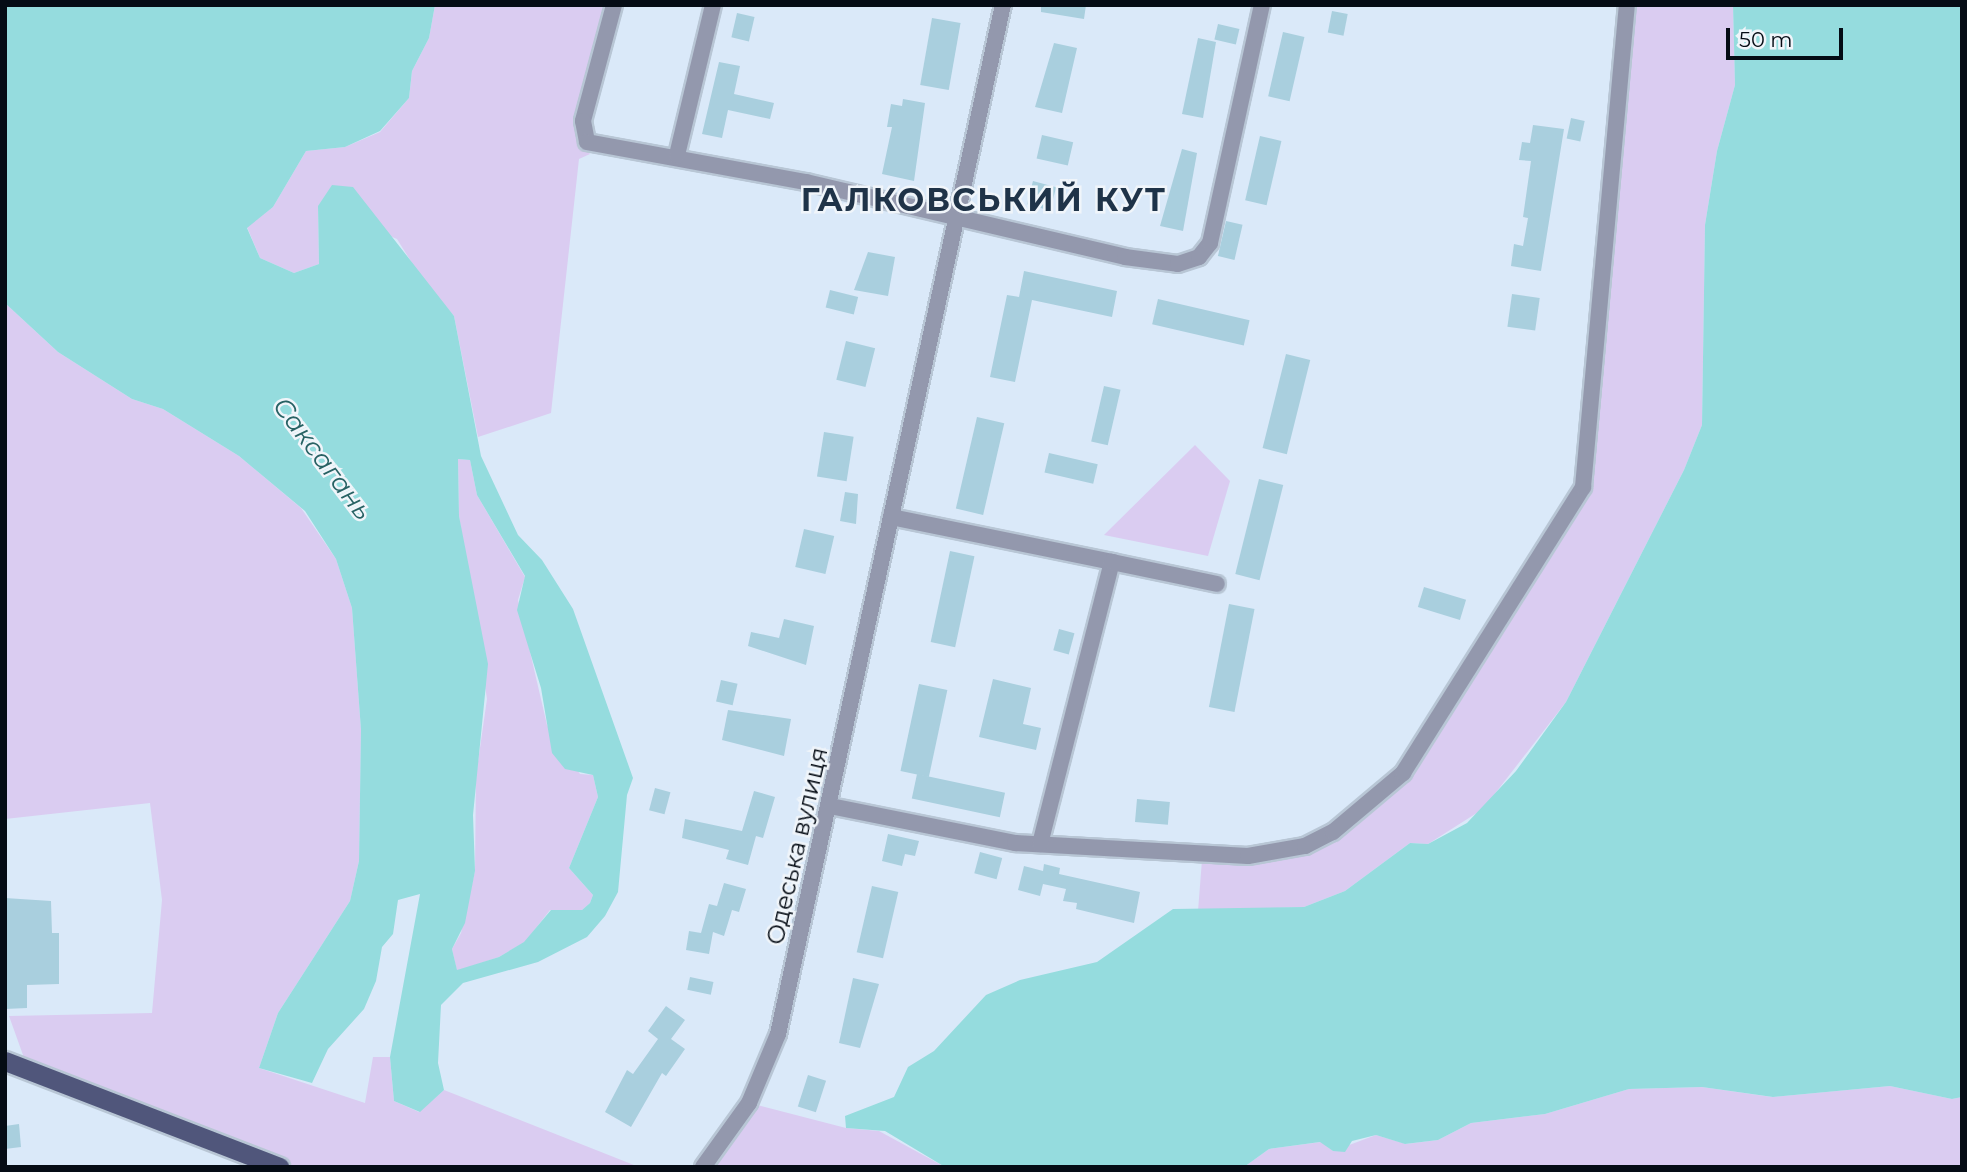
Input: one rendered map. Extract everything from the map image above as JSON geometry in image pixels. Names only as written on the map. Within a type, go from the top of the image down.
[{"type":"main road","points":[[5,1061],[279,1167]]},
{"type":"street","points":[[614,5],[583,135],[596,146],[677,156],[1103,252],[1178,264],[1199,257],[1210,243],[1262,5]]},
{"type":"street","points":[[677,156],[713,5]]},
{"type":"street","name":"Одеська вулиця","points":[[703,1167],[749,1102],[778,1034],[1003,5]]},
{"type":"street","points":[[830,806],[1040,844],[1248,856],[1294,848],[1333,832],[1403,773],[1583,487],[1627,5]]},
{"type":"street","points":[[891,517],[1217,584]]},
{"type":"street","points":[[1040,844],[1112,562]]},
{"type":"shaded area","points":[[435,5],[607,5],[576,121],[576,137],[590,154],[579,159],[551,413],[478,437],[454,316],[422,279],[397,239],[318,206],[319,264],[294,273],[260,258],[247,227],[273,207],[306,151],[345,147],[380,132],[409,98],[412,71],[429,38]]},
{"type":"shaded area","points":[[1633,5],[1733,5],[1735,85],[1717,151],[1705,225],[1702,425],[1684,470],[1566,702],[1483,809],[1428,844],[1410,843],[1345,891],[1304,907],[1198,911],[1202,860],[1307,851],[1406,777],[1589,492]]},
{"type":"shaded area","points":[[5,303],[58,352],[132,399],[163,409],[239,456],[301,508],[336,559],[352,608],[361,730],[359,861],[350,901],[278,1013],[259,1068],[365,1103],[373,1057],[390,1057],[394,1101],[419,1112],[444,1090],[639,1167],[279,1167],[28,1069],[9,1016],[152,1013],[162,900],[150,803],[5,819]]},
{"type":"shaded area","points":[[1195,445],[1230,481],[1208,556],[1104,535]]},
{"type":"shaded area","points":[[458,459],[470,460],[477,495],[525,577],[518,600],[547,725],[580,774],[593,775],[598,797],[569,868],[593,895],[590,903],[582,910],[550,910],[525,942],[499,957],[457,971],[452,949],[461,933],[475,871],[476,776],[487,699],[459,516]]},
{"type":"shaded area","points":[[1890,1086],[1952,1099],[1962,1097],[1962,1167],[1244,1167],[1269,1149],[1321,1142],[1333,1151],[1376,1135],[1406,1144],[1438,1140],[1471,1123],[1545,1114],[1629,1089],[1702,1087],[1772,1097]]},
{"type":"shaded area","points":[[757,1105],[846,1128],[879,1131],[945,1167],[712,1167]]},
{"type":"water","name":"Саксагань","points":[[5,5],[435,5],[429,38],[412,71],[409,98],[380,131],[345,147],[306,151],[273,207],[247,228],[260,258],[294,273],[319,264],[318,206],[332,185],[353,187],[454,316],[481,456],[518,535],[542,560],[573,609],[633,778],[627,795],[618,892],[605,916],[587,937],[538,962],[463,983],[441,1005],[438,1063],[444,1090],[420,1112],[394,1101],[390,1057],[420,894],[398,900],[393,934],[382,947],[376,981],[364,1009],[328,1049],[312,1083],[259,1068],[278,1013],[350,901],[359,861],[361,730],[352,608],[336,559],[305,511],[239,456],[163,409],[132,399],[58,352],[5,303]],"holes":[[[458,459],[470,460],[477,495],[525,576],[517,610],[541,688],[552,753],[565,769],[593,775],[598,797],[569,868],[593,895],[590,903],[582,910],[551,910],[524,942],[499,957],[457,970],[452,949],[465,923],[475,871],[473,815],[488,664],[459,516]]]},
{"type":"water","points":[[1733,5],[1962,5],[1962,1097],[1952,1099],[1890,1086],[1773,1097],[1702,1087],[1629,1089],[1545,1114],[1471,1123],[1438,1140],[1405,1144],[1376,1135],[1352,1141],[1345,1152],[1333,1151],[1320,1142],[1269,1149],[1244,1167],[945,1167],[885,1131],[846,1128],[845,1116],[894,1097],[908,1067],[934,1051],[986,995],[1020,980],[1097,962],[1173,909],[1304,907],[1345,891],[1410,843],[1428,844],[1467,823],[1516,771],[1566,702],[1684,470],[1702,425],[1705,225],[1717,151],[1735,85]]},
{"type":"building","points":[[1041,5],[1086,5],[1084,19],[1041,12]]},
{"type":"building","points":[[1332,11],[1348,14],[1344,36],[1328,33]]},
{"type":"building","points":[[737,13],[755,17],[749,41],[731,37]]},
{"type":"building","points":[[932,18],[961,23],[949,90],[920,85]]},
{"type":"building","points":[[1218,24],[1239,29],[1236,45],[1214,40]]},
{"type":"building","points":[[1283,32],[1304,37],[1290,101],[1268,96]]},
{"type":"building","points":[[1198,38],[1216,42],[1203,118],[1182,114]]},
{"type":"building","points":[[1054,43],[1077,48],[1062,113],[1035,107]]},
{"type":"building","points":[[719,62],[740,66],[734,94],[774,103],[770,119],[728,110],[722,138],[702,134]]},
{"type":"building","points":[[903,99],[925,103],[914,181],[882,174],[892,127],[887,127],[891,104],[902,106]]},
{"type":"building","points":[[1571,118],[1585,121],[1580,141],[1567,139]]},
{"type":"building","points":[[1533,125],[1564,129],[1541,271],[1511,266],[1514,244],[1523,246],[1528,218],[1523,217],[1531,161],[1519,160],[1522,142],[1530,143]]},
{"type":"building","points":[[1042,135],[1073,142],[1068,166],[1037,158]]},
{"type":"building","points":[[1260,136],[1281,141],[1267,205],[1245,200]]},
{"type":"building","points":[[1182,149],[1197,153],[1183,231],[1160,226]]},
{"type":"building","points":[[1033,181],[1056,187],[1050,210],[1027,204]]},
{"type":"building","points":[[1226,221],[1243,225],[1234,260],[1218,256]]},
{"type":"building","points":[[868,252],[895,257],[888,296],[854,290]]},
{"type":"building","points":[[1024,271],[1117,291],[1112,317],[1032,300],[1015,382],[990,377],[1007,295],[1019,297]]},
{"type":"building","points":[[830,290],[858,297],[854,314],[826,307]]},
{"type":"building","points":[[1512,294],[1540,298],[1535,331],[1507,327]]},
{"type":"building","points":[[1158,299],[1250,320],[1244,345],[1152,324]]},
{"type":"building","points":[[846,341],[875,348],[865,387],[836,380]]},
{"type":"building","points":[[1286,354],[1310,360],[1287,454],[1263,448]]},
{"type":"building","points":[[1104,386],[1121,390],[1108,445],[1091,442]]},
{"type":"building","points":[[977,417],[1004,423],[983,515],[956,509]]},
{"type":"building","points":[[824,432],[854,437],[847,481],[817,476]]},
{"type":"building","points":[[1049,453],[1098,464],[1093,484],[1045,472]]},
{"type":"building","points":[[1259,479],[1283,485],[1260,580],[1235,574]]},
{"type":"building","points":[[845,492],[858,494],[856,524],[840,521]]},
{"type":"building","points":[[804,529],[834,536],[825,574],[795,567]]},
{"type":"building","points":[[950,551],[974,556],[955,647],[931,642]]},
{"type":"building","points":[[1424,587],[1466,600],[1460,620],[1418,607]]},
{"type":"building","points":[[1229,604],[1255,609],[1234,712],[1209,707]]},
{"type":"building","points":[[784,619],[814,626],[806,665],[748,646],[751,632],[779,638]]},
{"type":"building","points":[[1059,629],[1074,633],[1069,654],[1053,650]]},
{"type":"building","points":[[993,679],[1031,688],[1023,724],[1041,728],[1036,750],[979,737]]},
{"type":"building","points":[[721,680],[738,684],[733,705],[716,701]]},
{"type":"building","points":[[919,684],[947,690],[929,777],[900,771]]},
{"type":"building","points":[[728,710],[791,719],[784,756],[722,740]]},
{"type":"building","points":[[917,774],[1005,793],[1000,817],[912,798]]},
{"type":"building","points":[[655,788],[670,792],[665,814],[649,810]]},
{"type":"building","points":[[754,791],[775,797],[763,838],[756,836],[748,865],[726,859],[729,850],[682,838],[685,819],[742,831]]},
{"type":"building","points":[[1137,799],[1170,802],[1168,825],[1135,822]]},
{"type":"building","points":[[888,834],[919,841],[915,856],[905,854],[902,866],[882,861]]},
{"type":"building","points":[[980,852],[1002,858],[997,879],[974,873]]},
{"type":"building","points":[[1044,864],[1060,868],[1059,874],[1140,892],[1134,923],[1076,909],[1077,903],[1063,901],[1066,889],[1043,884],[1040,896],[1018,890],[1024,866],[1043,871]]},
{"type":"building","points":[[724,883],[746,889],[739,912],[732,910],[724,936],[713,932],[709,954],[686,950],[689,931],[701,933],[709,904],[717,906]]},
{"type":"building","points":[[872,886],[898,892],[883,958],[857,952]]},
{"type":"building","points":[[5,898],[51,901],[52,933],[59,933],[59,984],[27,985],[27,1008],[5,1009]]},
{"type":"building","points":[[690,977],[713,982],[711,995],[687,990]]},
{"type":"building","points":[[853,978],[879,984],[860,1048],[839,1043]]},
{"type":"building","points":[[666,1006],[685,1020],[671,1039],[685,1049],[666,1076],[662,1073],[631,1127],[605,1112],[627,1070],[633,1074],[658,1039],[648,1031]]},
{"type":"building","points":[[808,1075],[826,1081],[816,1112],[798,1106]]},
{"type":"building","points":[[19,1124],[21,1147],[5,1149],[5,1126]]},
{"type":"district","name":"ГАЛКОВСЬКИЙ КУТ","points":[[984,200]]}]
